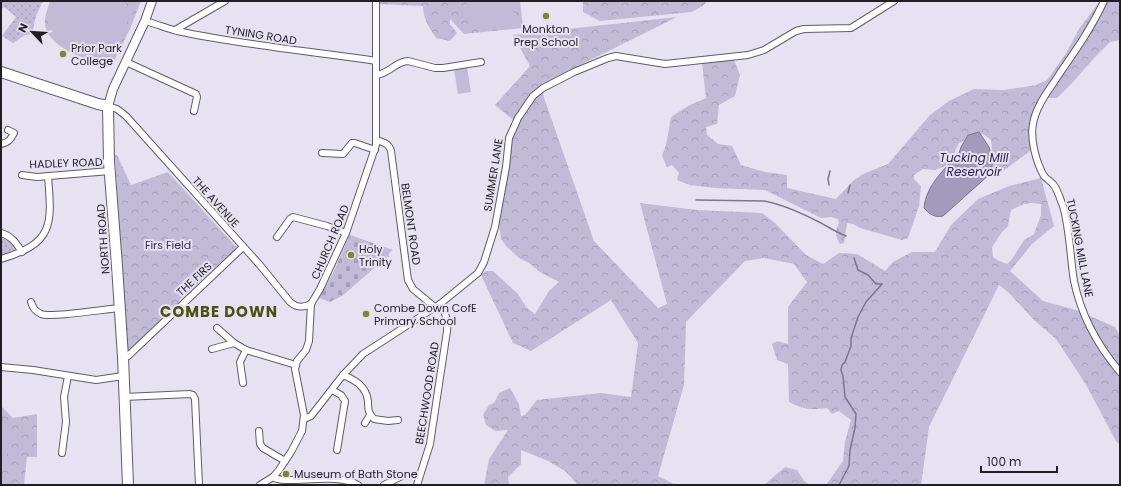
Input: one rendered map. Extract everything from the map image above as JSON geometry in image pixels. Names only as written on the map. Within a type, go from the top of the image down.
[{"type":"main road","points":[[1,72],[108,106]]},
{"type":"main road","name":"NORTH ROAD","points":[[108,106],[107,116],[110,171],[123,358],[128,485]]},
{"type":"street","name":"NORTH ROAD","points":[[108,106],[113,89],[145,21],[152,1]]},
{"type":"street","points":[[175,30],[225,1]]},
{"type":"street","name":"CHURCH ROAD","points":[[310,304],[320,289],[346,233],[375,150],[377,140],[376,1]]},
{"type":"street","name":"SUMMER LANE","points":[[304,419],[311,416],[343,375],[363,354],[438,306],[473,277],[484,262],[495,226],[511,131],[526,105],[543,88],[574,72],[616,56],[665,64],[755,54],[796,31],[804,29],[851,28],[894,1]]},
{"type":"street","name":"TUCKING MILL LANE","points":[[1104,1],[1085,36],[1041,103],[1034,118],[1032,133],[1038,164],[1044,176],[1053,184],[1059,194],[1063,207],[1067,223],[1074,282],[1084,313],[1094,334],[1120,372]]},
{"type":"street","name":"TYNING ROAD","points":[[145,21],[175,30],[299,51],[376,61]]},
{"type":"street","points":[[376,75],[384,74],[404,61],[435,68],[481,62]]},
{"type":"street","points":[[126,62],[196,94],[197,97],[194,112]]},
{"type":"street","name":"THE AVENUE","points":[[108,106],[117,109],[126,116],[290,302],[297,306],[306,306],[310,304]]},
{"type":"street","points":[[1,144],[6,143],[12,137],[14,132],[8,130]]},
{"type":"street","name":"BELMONT ROAD","points":[[377,140],[390,146],[410,284],[413,289],[438,306]]},
{"type":"street","points":[[322,153],[340,155],[345,152],[352,143],[375,150]]},
{"type":"street","name":"HADLEY ROAD","points":[[22,175],[37,177],[110,171]]},
{"type":"street","points":[[1,259],[22,252],[35,244],[42,237],[47,228],[51,210],[48,176]]},
{"type":"street","points":[[277,237],[293,217],[327,226],[346,233]]},
{"type":"street","points":[[1,233],[14,240],[22,252]]},
{"type":"street","name":"THE FIRS","points":[[123,358],[128,356],[243,247]]},
{"type":"street","points":[[31,302],[38,312],[49,316],[120,308]]},
{"type":"street","points":[[260,485],[273,477],[285,461],[300,437],[302,431],[304,419],[296,365],[306,350],[309,341],[310,304]]},
{"type":"street","name":"BEECHWOOD ROAD","points":[[417,485],[430,444],[447,331],[448,320],[446,313],[438,306]]},
{"type":"street","points":[[217,328],[234,343],[246,350],[296,365]]},
{"type":"street","points":[[212,349],[234,343]]},
{"type":"street","points":[[243,383],[240,362],[246,350]]},
{"type":"street","points":[[1,367],[96,380],[123,376]]},
{"type":"street","points":[[343,375],[361,385],[368,398],[370,415],[374,419],[398,420]]},
{"type":"street","points":[[62,453],[66,422],[64,397],[68,376]]},
{"type":"street","points":[[332,390],[341,396],[345,401],[337,450]]},
{"type":"street","points":[[124,397],[193,395],[195,399],[199,485]]},
{"type":"street","points":[[364,423],[370,415]]},
{"type":"street","points":[[259,431],[260,444],[262,448],[285,461]]},
{"type":"street","points":[[273,477],[281,480],[318,478],[336,479],[349,481],[358,485]]},
{"type":"street","points":[[384,485],[400,477]]},
{"type":"green space","points":[[1,1],[43,1],[36,16],[32,34],[25,35],[13,43],[2,36],[16,17],[4,7],[1,9]]},
{"type":"green space","points":[[50,1],[141,1],[130,29],[115,59],[102,61],[86,58],[68,51],[53,39],[48,33],[45,25]]},
{"type":"green space","points":[[55,1],[125,1],[127,23],[122,41],[110,53],[101,56],[85,54],[62,43],[53,37],[49,27],[50,16]]},
{"type":"green space","points":[[378,1],[520,1],[523,28],[464,34],[450,19],[450,24],[457,33],[450,41],[436,38],[425,19],[423,6],[378,4]]},
{"type":"green space","points":[[467,1],[513,1],[515,26],[468,28]]},
{"type":"green space","points":[[583,1],[707,1],[704,5],[692,12],[600,21],[583,12]]},
{"type":"green space","points":[[1100,1],[1120,1],[1120,40],[1110,42],[1057,98],[1043,96],[1038,106],[1032,147],[1029,152],[996,176],[991,177],[993,157],[991,140],[983,134],[959,143],[950,162],[943,167],[935,170],[923,169],[914,175],[914,179],[921,186],[919,206],[908,238],[902,240],[847,223],[844,243],[840,244],[836,234],[839,223],[838,219],[831,217],[821,218],[765,190],[715,188],[690,185],[677,180],[679,173],[672,165],[667,167],[662,156],[666,145],[671,117],[688,106],[706,98],[702,63],[734,60],[740,75],[735,96],[719,105],[717,124],[706,127],[707,135],[718,144],[732,146],[741,165],[765,172],[787,175],[787,188],[836,199],[853,181],[863,174],[888,164],[930,115],[949,101],[974,89],[1004,90],[1036,85],[1047,80],[1065,55],[1079,29]]},
{"type":"green space","points":[[677,17],[542,84],[542,92],[594,241],[658,308],[667,304],[640,203],[697,210],[762,213],[775,223],[806,255],[823,264],[839,253],[857,254],[885,271],[893,262],[912,252],[935,252],[951,225],[978,199],[1009,186],[1041,178],[1054,226],[1032,244],[1010,271],[1043,301],[1076,310],[1115,327],[1120,336],[1120,445],[1116,441],[1085,383],[1056,339],[1034,320],[1008,292],[999,285],[929,427],[921,485],[826,485],[843,461],[845,442],[851,420],[839,411],[832,414],[827,408],[807,409],[789,402],[788,364],[777,360],[772,344],[777,341],[788,344],[788,307],[807,282],[794,264],[764,258],[745,261],[686,322],[684,385],[658,476],[676,485],[578,485],[565,471],[548,461],[521,450],[521,464],[508,477],[509,485],[484,485],[489,459],[508,430],[496,431],[486,425],[483,415],[489,405],[494,403],[499,393],[510,388],[519,404],[521,416],[525,415],[537,400],[601,393],[631,397],[638,343],[611,300],[531,351],[513,343],[481,275],[486,271],[493,271],[518,294],[526,307],[535,314],[549,291],[559,282],[540,272],[529,263],[519,258],[501,239],[499,225],[512,138],[518,124],[495,105],[530,66],[513,35]],"holes":[[[1024,204],[1041,204],[1041,215],[1034,234],[1024,240],[1012,259],[1007,264],[993,257],[992,247],[1008,226],[1011,210]]]},
{"type":"green space","points":[[467,68],[471,92],[458,94],[454,70]]},
{"type":"green space","name":"Firs Field","points":[[115,155],[117,155],[131,185],[168,172],[237,248],[179,300],[180,301],[127,352]]},
{"type":"green space","points":[[1,235],[12,241],[16,246],[16,249],[15,252],[1,258]]},
{"type":"green space","points":[[350,235],[393,250],[389,253],[389,257],[387,257],[342,296],[330,302],[319,298],[332,275]]},
{"type":"green space","points":[[1,406],[13,418],[37,414],[37,457],[27,457],[24,485],[1,485]]},
{"type":"green space","points":[[1,424],[18,432],[1,466]]},
{"type":"green space","points":[[785,467],[797,470],[805,482],[811,485],[764,485]]},
{"type":"water","name":"Tucking Mill Reservoir","points":[[979,132],[989,147],[993,161],[990,174],[943,216],[935,216],[930,214],[924,208],[928,192],[932,185],[942,171],[959,153],[968,135]]},
{"type":"waterway","points":[[829,185],[828,179],[830,171]]},
{"type":"waterway","points":[[848,193],[850,185]]},
{"type":"waterway","points":[[696,200],[771,202],[797,211],[846,236]]},
{"type":"waterway","points":[[839,485],[849,466],[856,414],[845,397],[841,370],[842,365],[845,362],[851,346],[851,338],[858,317],[866,302],[882,284],[876,284],[868,275],[858,270],[854,258]]},
{"type":"place","name":"Monkton Prep School","points":[[546,16]]},
{"type":"place","name":"Prior Park College","points":[[63,54]]},
{"type":"place","name":"Holy Trinity","points":[[351,255]]},
{"type":"place","name":"Combe Down CofE Primary School","points":[[366,314]]},
{"type":"place","name":"Museum of Bath Stone","points":[[286,474]]},
{"type":"district","name":"COMBE DOWN","points":[[219,312]]}]
